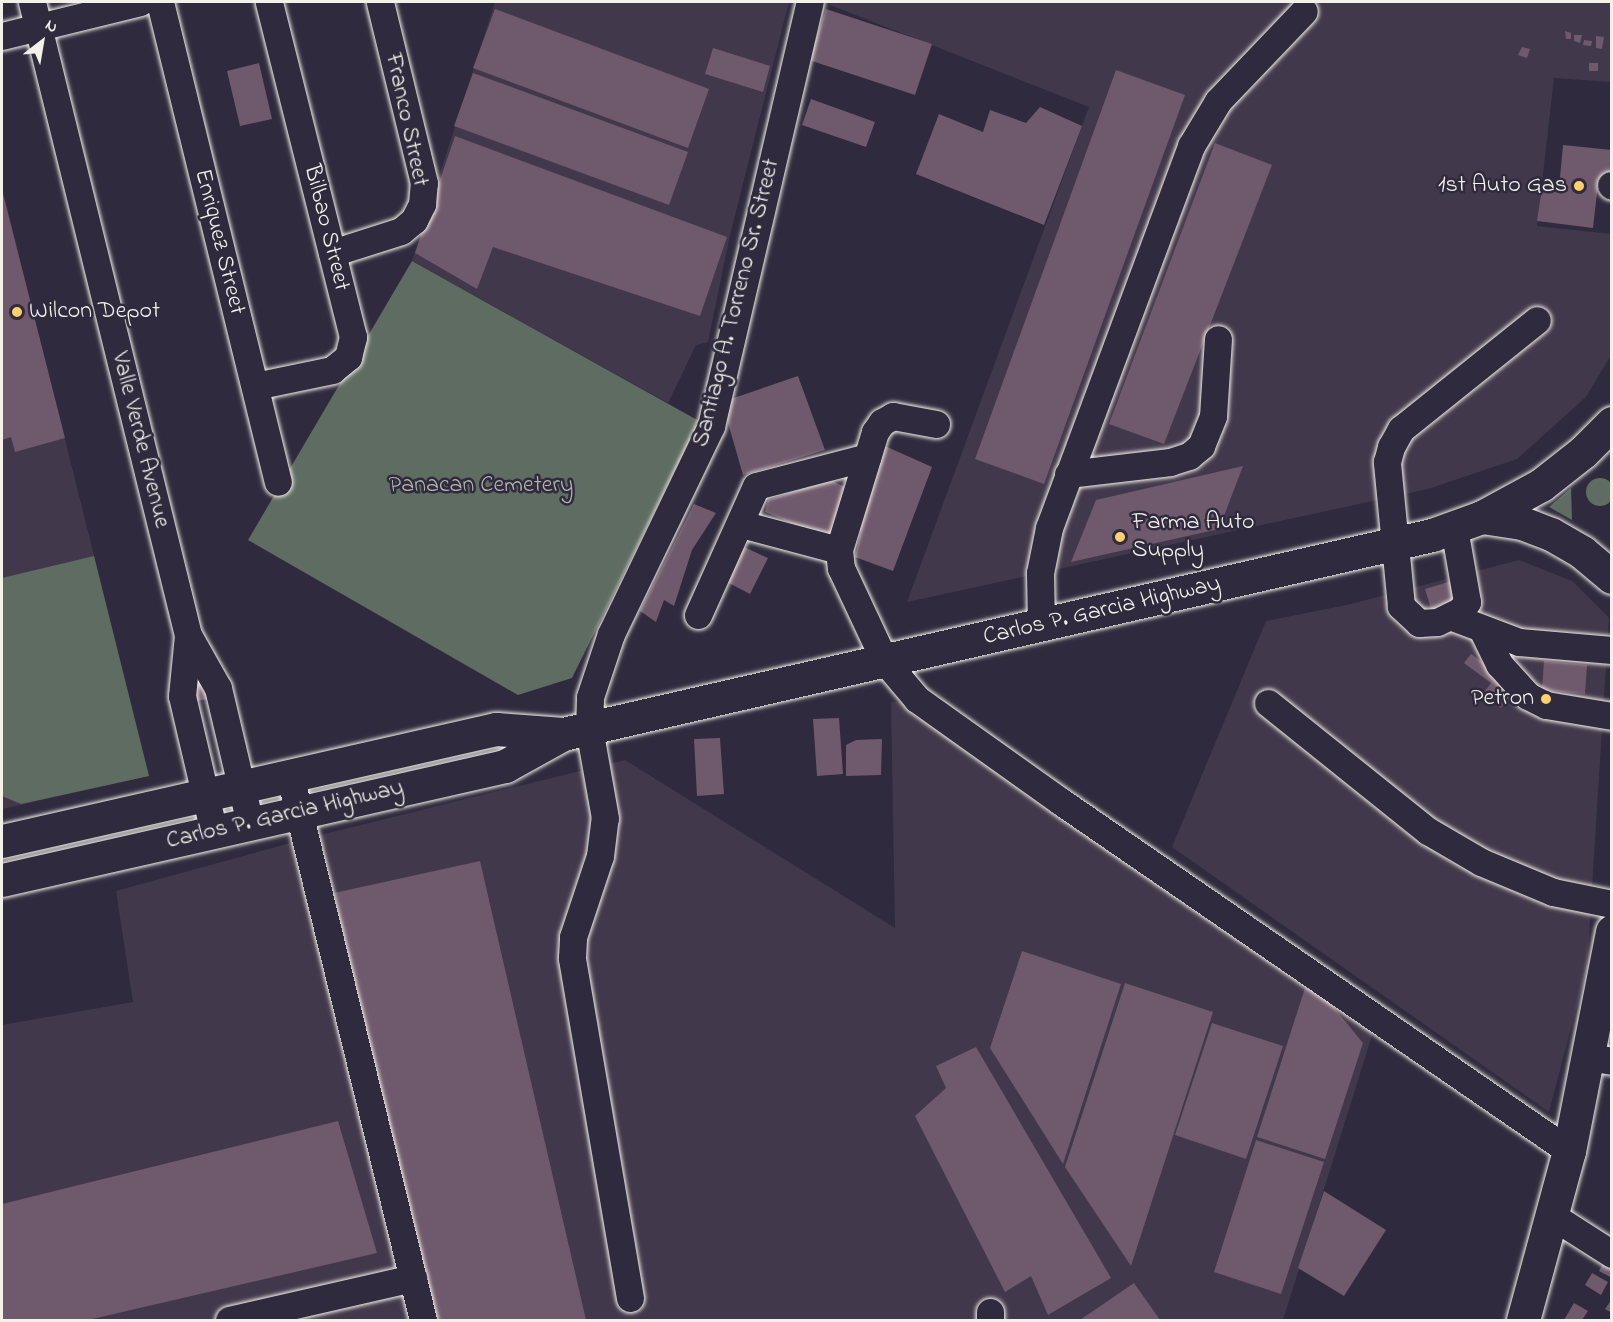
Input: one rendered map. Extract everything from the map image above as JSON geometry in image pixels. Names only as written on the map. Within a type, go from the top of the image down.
[{"type":"main road","name":"Carlos P. Garcia Highway","points":[[2,880],[505,766],[576,731],[1396,544],[1468,522],[1555,475],[1611,423]]},
{"type":"main road","points":[[1468,522],[1522,523],[1551,534],[1582,552],[1611,576]]},
{"type":"main road","name":"Carlos P. Garcia Highway","points":[[2,841],[496,729],[576,731]]},
{"type":"main road","points":[[1523,1320],[1554,1217],[1569,1150],[1600,1059],[1611,931]]},
{"type":"street","points":[[2,36],[35,14],[140,2]]},
{"type":"street","name":"Enriquez Street","points":[[160,2],[278,482]]},
{"type":"street","name":"Bilbao Street","points":[[255,386],[332,370],[348,357],[353,337],[269,2]]},
{"type":"street","name":"Franco Street","points":[[332,253],[401,231],[414,220],[422,204],[424,183],[380,2]]},
{"type":"street","name":"Santiago A. Torreno Sr. Street","points":[[630,1298],[572,958],[573,937],[600,856],[605,818],[576,731],[590,697],[606,645],[711,426],[810,2]]},
{"type":"street","points":[[1041,625],[1043,551],[1068,474],[1144,264],[1203,122],[1235,81],[1304,11]]},
{"type":"street","name":"Valle Verde Avenue","points":[[35,14],[188,635],[218,688],[243,786],[250,824]]},
{"type":"street","points":[[1468,522],[1468,591],[1460,611],[1437,622],[1419,623],[1401,606],[1387,462],[1401,429],[1537,320]]},
{"type":"street","points":[[1068,474],[1170,462],[1189,456],[1201,446],[1213,416],[1218,339]]},
{"type":"street","points":[[936,424],[893,416],[875,432],[839,550],[841,568],[884,660],[917,699],[946,722],[1569,1150]]},
{"type":"street","points":[[698,615],[741,525],[748,497],[756,486],[867,457]]},
{"type":"street","points":[[741,525],[839,550]]},
{"type":"street","points":[[1450,616],[1483,631],[1519,642],[1611,650]]},
{"type":"street","points":[[1483,631],[1499,664],[1528,696],[1546,705],[1611,716]]},
{"type":"street","name":"Valle Verde Avenue","points":[[188,635],[183,696],[214,832]]},
{"type":"street","points":[[1268,703],[1446,841],[1514,878],[1553,892],[1611,904]]},
{"type":"street","points":[[190,724],[225,716]]},
{"type":"street","points":[[290,776],[423,1320]]},
{"type":"street","points":[[1554,1217],[1611,1254]]},
{"type":"street","points":[[229,1320],[413,1278]]},
{"type":"shaded area","points":[[495,2],[789,2],[730,235],[708,342],[696,345],[668,403],[412,261]]},
{"type":"shaded area","points":[[830,2],[1611,2],[1611,82],[1554,78],[1537,226],[1611,234],[1611,355],[1586,397],[1517,459],[1428,489],[907,602],[1089,107],[830,5]]},
{"type":"shaded area","points":[[2,187],[149,776],[2,809]]},
{"type":"shaded area","points":[[1519,560],[1572,581],[1609,618],[1587,967],[1549,1112],[1172,847],[1266,621],[1351,604]]},
{"type":"shaded area","points":[[891,702],[905,702],[1375,1026],[1283,1320],[2,1320],[2,1025],[133,1002],[116,891],[320,835],[625,760],[895,928]]},
{"type":"green space","name":"Panacan Cemetery","points":[[412,261],[699,421],[572,678],[518,695],[248,540]]},
{"type":"green space","points":[[1600,478],[1610,482],[1614,492],[1610,502],[1600,506],[1590,502],[1586,492],[1590,482]]},
{"type":"green space","points":[[1571,488],[1572,520],[1549,507]]},
{"type":"green space","points":[[94,556],[149,776],[21,804],[2,796],[2,578]]},
{"type":"building","points":[[495,9],[709,89],[688,148],[473,68]]},
{"type":"building","points":[[826,9],[932,44],[915,95],[809,60]]},
{"type":"building","points":[[1565,31],[1571,33],[1571,39],[1566,39]]},
{"type":"building","points":[[1574,35],[1582,35],[1580,43],[1574,41]]},
{"type":"building","points":[[1596,36],[1604,37],[1602,49],[1596,48]]},
{"type":"building","points":[[1584,40],[1592,41],[1591,46],[1583,45]]},
{"type":"building","points":[[1522,47],[1530,49],[1527,58],[1518,55]]},
{"type":"building","points":[[713,48],[770,66],[763,92],[705,74]]},
{"type":"building","points":[[259,63],[272,119],[240,126],[227,71]]},
{"type":"building","points":[[1589,63],[1598,63],[1598,71],[1589,71]]},
{"type":"building","points":[[1116,70],[1185,95],[1044,484],[975,459]]},
{"type":"building","points":[[473,73],[688,152],[669,205],[454,126]]},
{"type":"building","points":[[811,99],[875,122],[866,147],[802,125]]},
{"type":"building","points":[[1040,107],[1082,126],[1044,225],[916,174],[939,114],[983,132],[990,110],[1026,123]]},
{"type":"building","points":[[455,136],[727,237],[700,316],[493,247],[477,289],[415,253]]},
{"type":"building","points":[[1215,143],[1272,165],[1164,444],[1109,424]]},
{"type":"building","name":"1st Auto Gas","points":[[1563,145],[1612,150],[1612,185],[1598,184],[1593,228],[1537,221],[1542,187],[1559,188]]},
{"type":"building","name":"Wilcon Depot","points":[[2,190],[65,438],[15,452],[11,437],[2,440]]},
{"type":"building","points":[[798,376],[825,450],[743,475],[722,402]]},
{"type":"building","points":[[885,446],[932,467],[893,571],[855,557],[861,531],[855,529]]},
{"type":"building","points":[[1243,466],[1219,529],[1071,562],[1096,500]]},
{"type":"building","points":[[830,480],[854,491],[832,540],[765,512],[768,500]]},
{"type":"building","points":[[694,504],[716,513],[692,550],[674,606],[664,600],[656,622],[640,611]]},
{"type":"building","points":[[742,546],[768,558],[750,594],[725,581]]},
{"type":"building","points":[[1452,581],[1459,604],[1432,612],[1425,589]]},
{"type":"building","points":[[1471,654],[1516,686],[1501,708],[1482,695],[1491,683],[1464,663]]},
{"type":"building","points":[[1544,661],[1587,665],[1585,694],[1542,690]]},
{"type":"building","points":[[204,682],[208,699],[196,701],[192,685]]},
{"type":"building","points":[[839,718],[843,774],[817,776],[813,719]]},
{"type":"building","points":[[720,738],[724,794],[697,796],[694,739]]},
{"type":"building","points":[[882,739],[881,775],[846,776],[846,745],[856,740]]},
{"type":"building","points":[[480,861],[586,1320],[433,1320],[334,893]]},
{"type":"building","points":[[1022,951],[1121,984],[1063,1164],[990,1048]]},
{"type":"building","points":[[1125,983],[1213,1012],[1131,1266],[1065,1167]]},
{"type":"building","points":[[1305,988],[1323,994],[1363,1043],[1325,1159],[1257,1137]]},
{"type":"building","points":[[1212,1023],[1283,1046],[1246,1159],[1175,1135]]},
{"type":"building","points":[[976,1047],[1111,1278],[1048,1315],[1031,1276],[1005,1292],[915,1116],[946,1088],[936,1066]]},
{"type":"building","points":[[338,1121],[377,1253],[88,1320],[2,1320],[2,1204]]},
{"type":"building","points":[[1256,1140],[1324,1162],[1281,1294],[1214,1272]]},
{"type":"building","points":[[1324,1191],[1386,1230],[1344,1296],[1298,1268]]},
{"type":"building","points":[[1603,1263],[1612,1267],[1612,1278],[1599,1271]]},
{"type":"building","points":[[1592,1273],[1608,1282],[1601,1295],[1585,1285]]},
{"type":"building","points":[[1134,1283],[1160,1320],[1080,1320]]},
{"type":"building","points":[[1612,1299],[1612,1313],[1605,1309]]},
{"type":"building","points":[[1574,1303],[1588,1311],[1582,1320],[1564,1320]]},
{"type":"place","name":"1st Auto Gas","points":[[1579,186]]},
{"type":"place","name":"Wilcon Depot","points":[[17,312]]},
{"type":"place","name":"Farma Auto Supply","points":[[1120,537]]},
{"type":"place","name":"Petron","points":[[1546,699]]}]
